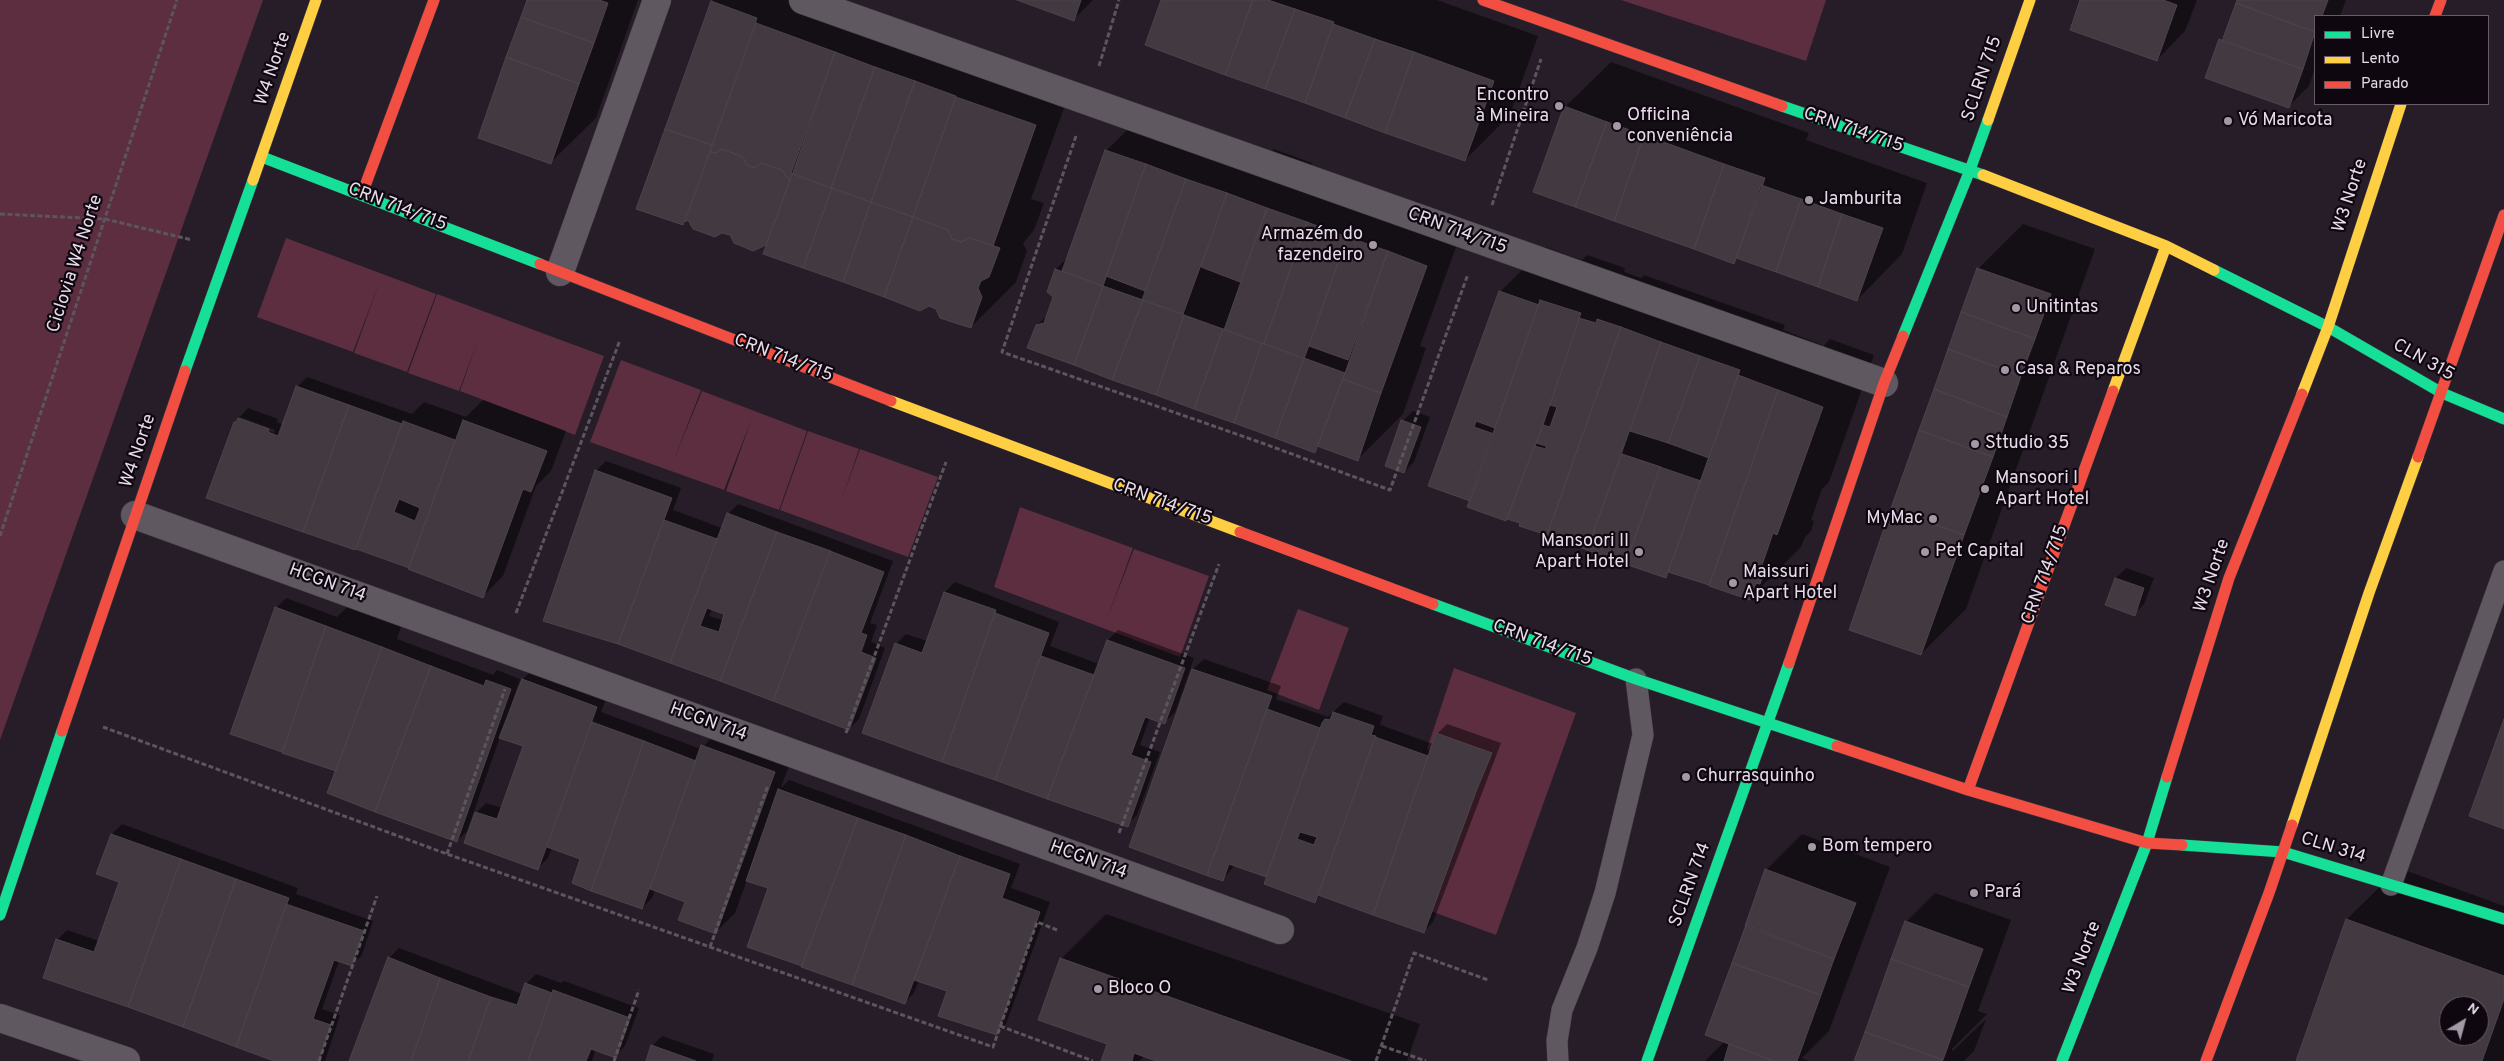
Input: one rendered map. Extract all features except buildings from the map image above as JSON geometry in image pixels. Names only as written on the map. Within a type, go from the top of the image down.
[{"type":"street","name":"W4 Norte","points":[[0,915],[135,515],[316,0]]},
{"type":"street","points":[[362,194],[434,0]]},
{"type":"street","points":[[560,272],[657,0]]},
{"type":"street","name":"CRN 714/715","points":[[803,0],[1884,383]]},
{"type":"street","name":"CRN 714/715","points":[[1482,0],[1855,132],[1970,170],[2166,246],[2328,327]]},
{"type":"street","name":"SCLRN 715","points":[[1970,170],[2030,0]]},
{"type":"street","points":[[2435,15],[2441,0]]},
{"type":"street","name":"W3 Norte","points":[[2062,1061],[2147,843],[2229,578],[2328,327],[2400,105]]},
{"type":"street","name":"CRN 714/715","points":[[262,157],[362,194],[977,435],[1636,679],[1968,790],[2147,843]]},
{"type":"street","points":[[1769,722],[1884,383],[1970,170]]},
{"type":"street","points":[[2206,1061],[2283,852],[2369,593],[2442,393],[2504,214]]},
{"type":"street","name":"CRN 714/715","points":[[1968,790],[2166,246]]},
{"type":"street","name":"CLN 315","points":[[2328,327],[2442,393],[2504,419]]},
{"type":"street","name":"HCGN 714","points":[[135,515],[1280,930]]},
{"type":"street","name":"SCLRN 714","points":[[1647,1061],[1769,722]]},
{"type":"street","name":"CLN 314","points":[[2147,843],[2283,852],[2504,919]]},
{"type":"street","points":[[0,1018],[126,1061]]},
{"type":"lane","points":[[2391,885],[2504,571]]},
{"type":"lane","points":[[1558,1061],[1557,1041],[1562,1010],[1588,948],[1605,893],[1643,735],[1636,679]]},
{"type":"path","name":"Ciclovia W4 Norte","points":[[0,536],[177,0]]},
{"type":"path","points":[[1119,0],[1088,101],[1002,352],[1390,490],[1480,240],[1553,25]]},
{"type":"path","points":[[0,214],[105,219],[229,249]]},
{"type":"path","points":[[515,616],[620,340]]},
{"type":"path","points":[[843,741],[947,460]]},
{"type":"path","points":[[1116,842],[1221,559]]},
{"type":"path","points":[[447,854],[505,688]]},
{"type":"path","points":[[103,727],[447,854],[993,1047],[1037,922],[1057,930]]},
{"type":"path","points":[[710,947],[768,783]]},
{"type":"path","points":[[319,1061],[376,896]]},
{"type":"path","points":[[1376,1061],[1414,952],[1488,980]]},
{"type":"path","points":[[614,1061],[639,990]]},
{"type":"path","points":[[1000,1026],[1093,1061]]},
{"type":"path","points":[[1382,1046],[1426,1061]]},
{"type":"shaded area","points":[[0,0],[263,0],[0,740]]},
{"type":"shaded area","points":[[1621,0],[1826,0],[1806,61]]},
{"type":"shaded area","points":[[286,238],[436,294],[407,372],[354,353],[379,283],[353,352],[257,317]]},
{"type":"shaded area","points":[[437,294],[604,356],[575,435],[460,391],[477,343],[459,391],[408,373]]},
{"type":"shaded area","points":[[621,360],[701,390],[673,462],[702,391],[807,431],[779,510],[726,491],[752,418],[724,490],[590,442]]},
{"type":"shaded area","points":[[808,431],[859,449],[842,499],[860,449],[938,477],[908,557],[780,510]]},
{"type":"shaded area","points":[[1020,507],[1133,548],[1107,619],[1134,549],[1209,576],[1180,657],[994,587]]},
{"type":"shaded area","points":[[1298,609],[1349,628],[1319,710],[1267,690]]},
{"type":"shaded area","points":[[1454,668],[1576,713],[1496,935],[1425,909],[1475,768],[1427,749]]},
{"type":"traffic: fast","points":[[1782,106],[1983,175]]},
{"type":"traffic: fast","points":[[1903,336],[1970,170],[1988,120]]},
{"type":"traffic: fast","points":[[262,157],[540,264]]},
{"type":"traffic: fast","points":[[185,371],[253,180]]},
{"type":"traffic: fast","points":[[2214,270],[2328,327],[2442,393],[2504,419]]},
{"type":"traffic: fast","points":[[1433,604],[1636,679],[1837,746]]},
{"type":"traffic: fast","points":[[1647,1061],[1789,663]]},
{"type":"traffic: fast","points":[[0,915],[62,731]]},
{"type":"traffic: fast","points":[[2062,1061],[2147,843],[2167,777]]},
{"type":"traffic: fast","points":[[2182,845],[2283,852],[2504,919]]},
{"type":"traffic: slow","points":[[253,180],[316,0]]},
{"type":"traffic: slow","points":[[1988,120],[2030,0]]},
{"type":"traffic: slow","points":[[2302,394],[2328,327],[2401,105]]},
{"type":"traffic: slow","points":[[1983,175],[2166,246],[2214,270]]},
{"type":"traffic: slow","points":[[2113,391],[2166,246]]},
{"type":"traffic: slow","points":[[891,401],[1240,532]]},
{"type":"traffic: slow","points":[[2292,825],[2369,593],[2418,457]]},
{"type":"traffic: jam","points":[[362,194],[434,0]]},
{"type":"traffic: jam","points":[[1483,0],[1782,106]]},
{"type":"traffic: jam","points":[[2435,15],[2441,0]]},
{"type":"traffic: jam","points":[[2418,457],[2504,215]]},
{"type":"traffic: jam","points":[[540,264],[891,401]]},
{"type":"traffic: jam","points":[[1789,663],[1884,383],[1903,336]]},
{"type":"traffic: jam","points":[[62,731],[185,371]]},
{"type":"traffic: jam","points":[[1968,790],[2113,391]]},
{"type":"traffic: jam","points":[[2167,777],[2229,578],[2302,394]]},
{"type":"traffic: jam","points":[[1240,532],[1433,604]]},
{"type":"traffic: jam","points":[[1837,746],[1968,790],[2147,843],[2182,845]]},
{"type":"traffic: jam","points":[[2206,1061],[2269,893],[2292,825]]},
{"type":"place","name":"Encontro à Mineira","points":[[1559,106]]},
{"type":"place","name":"Vó Maricota","points":[[2228,121]]},
{"type":"place","name":"Officina conveniência","points":[[1617,126]]},
{"type":"place","name":"Jamburita","points":[[1809,200]]},
{"type":"place","name":"Armazém do fazendeiro","points":[[1373,245]]},
{"type":"place","name":"Unitintas","points":[[2016,308]]},
{"type":"place","name":"Casa & Reparos","points":[[2005,370]]},
{"type":"place","name":"Sttudio 35","points":[[1975,444]]},
{"type":"place","name":"Mansoori I Apart Hotel","points":[[1985,489]]},
{"type":"place","name":"MyMac","points":[[1933,519]]},
{"type":"place","name":"Mansoori II Apart Hotel","points":[[1639,552]]},
{"type":"place","name":"Pet Capital","points":[[1925,552]]},
{"type":"place","name":"Maissuri Apart Hotel","points":[[1733,583]]},
{"type":"place","name":"Churrasquinho","points":[[1686,777]]},
{"type":"place","name":"Bom tempero","points":[[1812,847]]},
{"type":"place","name":"Pará","points":[[1974,893]]},
{"type":"place","name":"Bloco O","points":[[1098,989]]}]
